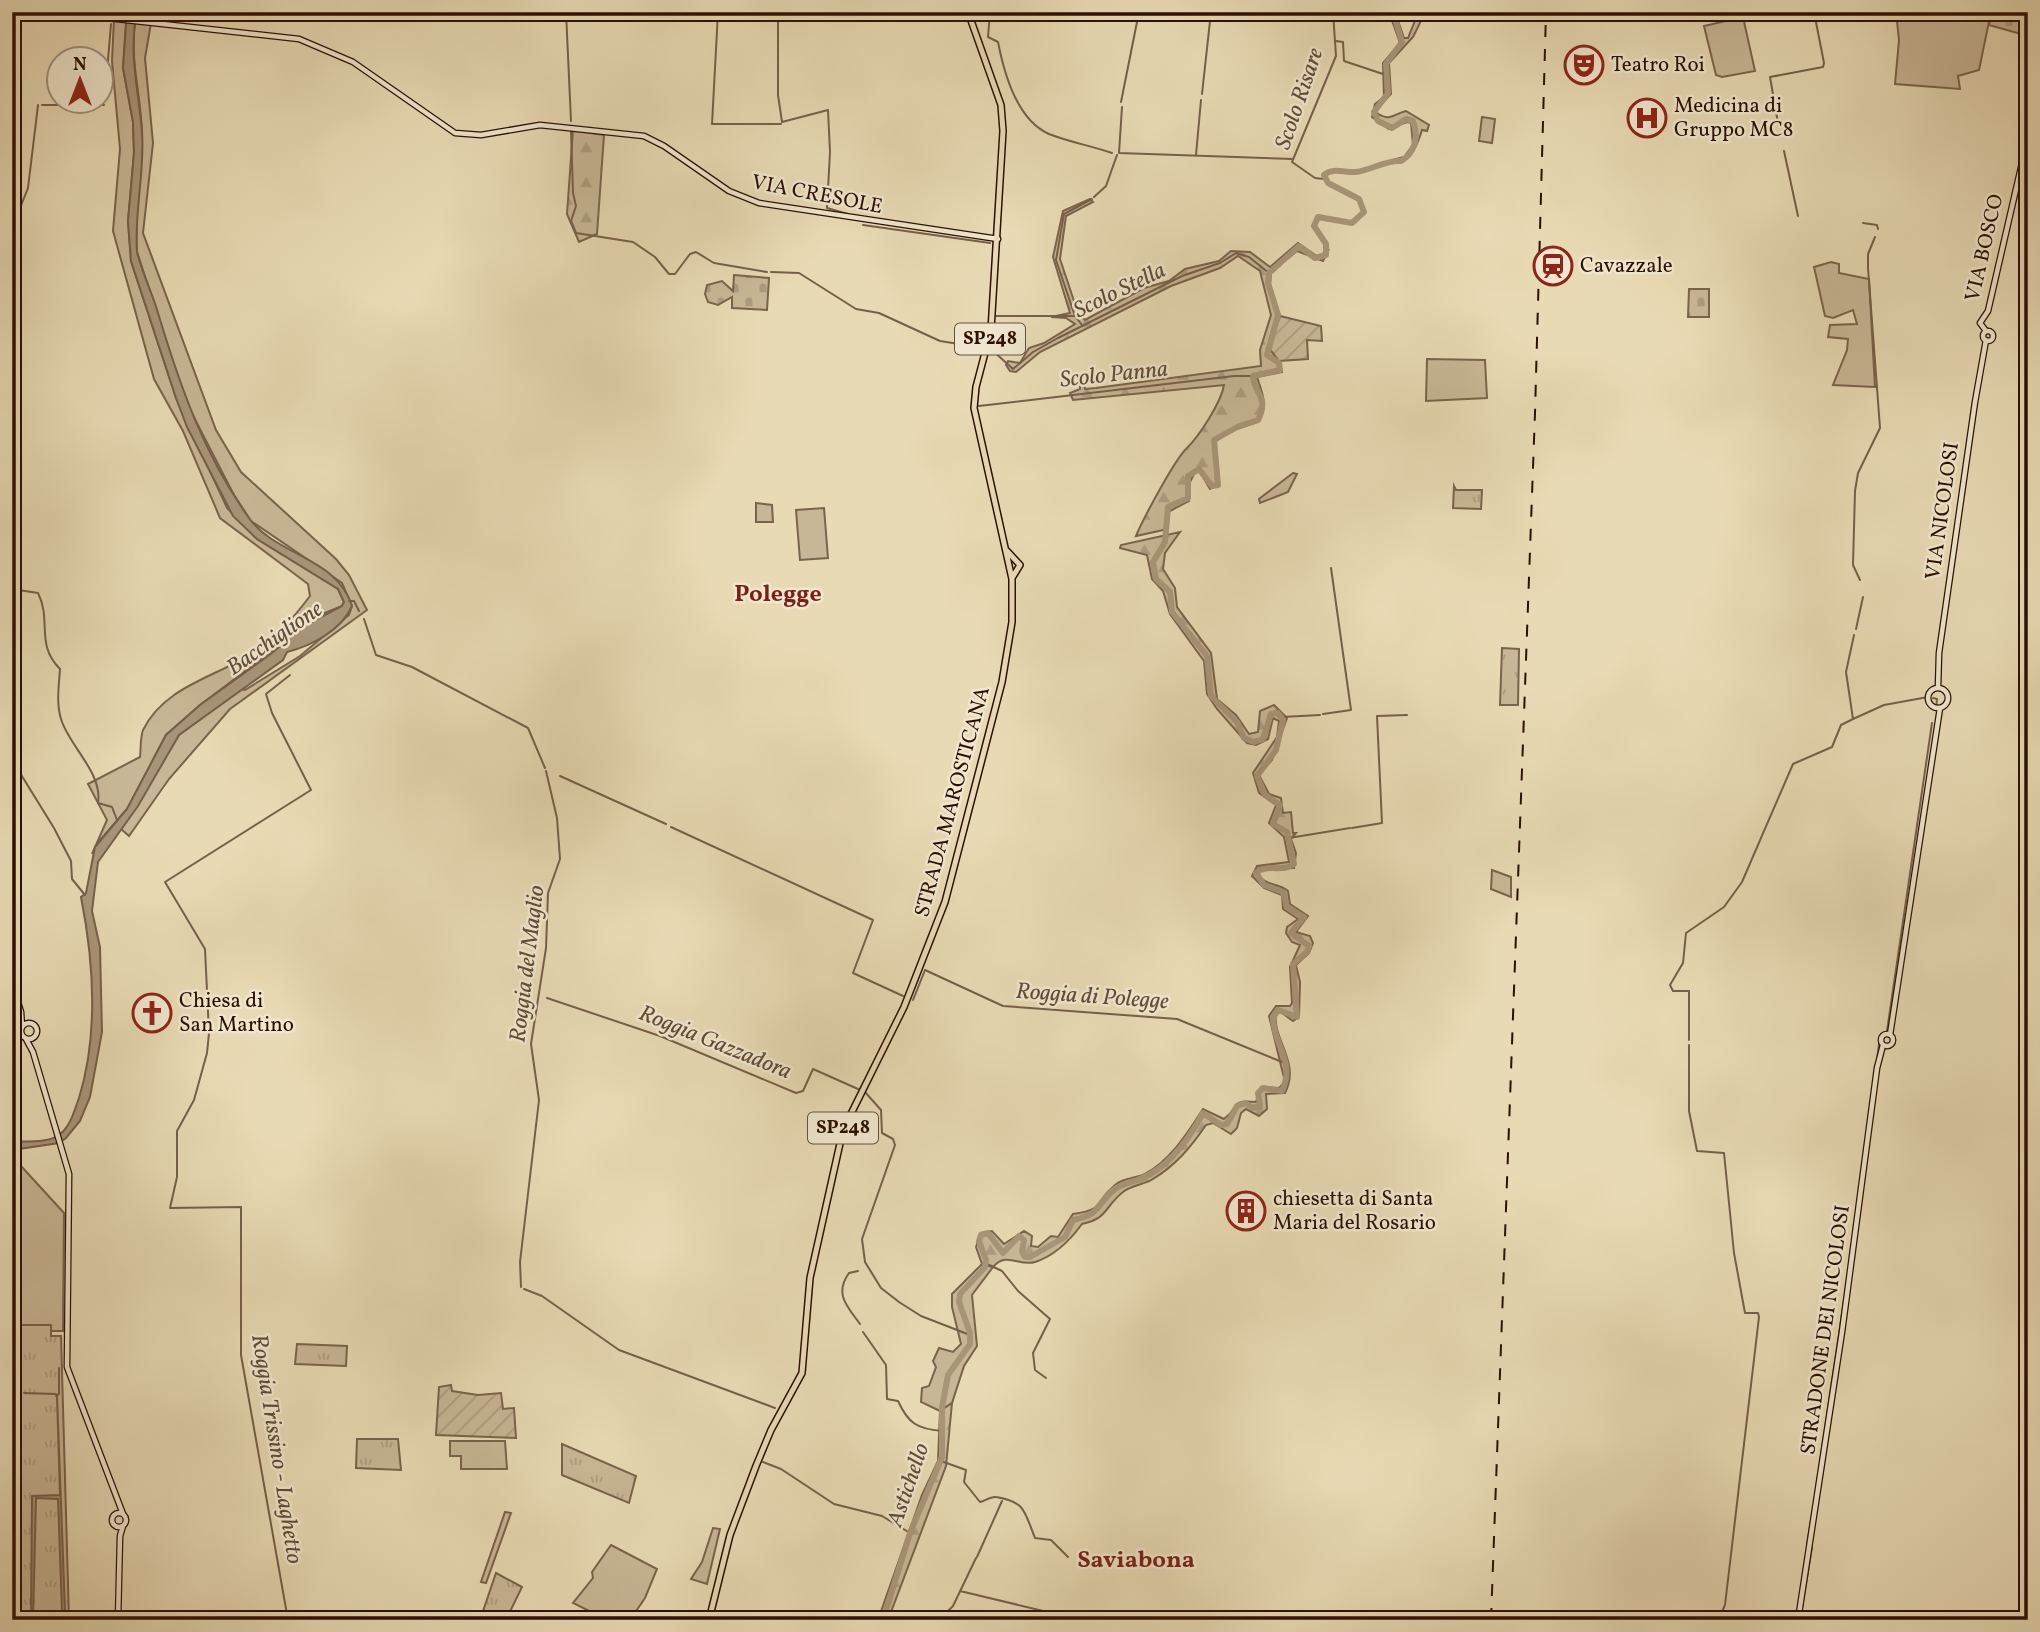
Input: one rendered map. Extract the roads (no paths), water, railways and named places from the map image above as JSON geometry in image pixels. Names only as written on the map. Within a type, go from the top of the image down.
[{"type":"main road","name":"VIA CRESOLE","points":[[52,12],[147,20],[299,39],[340,55],[409,99],[440,125],[464,135],[540,125],[639,135],[658,142],[729,191],[759,203],[998,239]]},
{"type":"main road","name":"SP248","points":[[968,12],[1003,119],[998,239]]},
{"type":"main road","name":"VIA BOSCO","points":[[1986,331],[1980,323],[1987,311],[2028,137]]},
{"type":"main road","name":"STRADA MAROSTICANA","points":[[709,1620],[730,1535],[771,1430],[802,1373],[810,1278],[843,1130],[904,1007],[950,885],[1002,682],[1012,622],[1012,566],[977,431],[974,403],[991,335],[998,239]]},
{"type":"main road","name":"VIA NICOLOSI","points":[[1938,688],[1948,589],[1986,340],[1993,335],[1986,331]]},
{"type":"main road","name":"STRADONE DEI NICOLOSI","points":[[1883,1045],[1892,1044],[1890,1035],[1940,708],[1947,702],[1948,696],[1938,688],[1930,692],[1928,698],[1931,705],[1940,708]]},
{"type":"main road","points":[[12,982],[22,1012],[21,1033],[33,1052],[66,1162],[67,1367],[126,1521],[120,1536],[118,1620]]},
{"type":"main road","points":[[22,1012],[37,1029],[33,1052]]},
{"type":"main road","points":[[22,1027],[31,1023]]},
{"type":"main road","name":"STRADONE DEI NICOLOSI","points":[[1798,1620],[1845,1311],[1877,1068],[1883,1045],[1882,1037],[1890,1035]]},
{"type":"main road","points":[[26,1039],[34,1038]]},
{"type":"main road","points":[[118,1501],[115,1525],[120,1536]]},
{"type":"main road","points":[[115,1515],[123,1514]]},
{"type":"main road","points":[[115,1525],[123,1526]]},
{"type":"waterway","name":"Scolo Stella","points":[[566,12],[571,121]]},
{"type":"waterway","points":[[718,12],[712,124],[781,124]]},
{"type":"waterway","points":[[778,12],[778,95],[782,122],[828,110],[830,152],[827,208],[848,214]]},
{"type":"waterway","points":[[990,12],[988,37],[998,42],[1008,81],[1028,118],[1049,134],[1112,153]]},
{"type":"waterway","points":[[1121,102],[1139,12]]},
{"type":"waterway","points":[[1202,94],[1211,12]]},
{"type":"waterway","name":"Scolo Risare","points":[[1324,179],[1315,178],[1292,162],[1336,56],[1333,12]]},
{"type":"waterway","name":"Astichello","points":[[883,1620],[910,1533],[942,1457],[942,1408],[948,1375],[970,1344],[970,1333],[959,1302],[960,1294],[985,1267],[986,1260],[979,1241],[981,1235],[988,1233],[1003,1253],[1019,1236],[1024,1240],[1022,1252],[1025,1257],[1030,1257],[1065,1237],[1073,1220],[1090,1214],[1115,1189],[1160,1168],[1185,1142],[1203,1113],[1221,1125],[1227,1124],[1237,1106],[1245,1103],[1253,1108],[1260,1106],[1258,1093],[1263,1088],[1282,1091],[1286,1080],[1287,1071],[1273,1018],[1278,1010],[1297,1017],[1293,964],[1307,952],[1309,946],[1291,933],[1304,917],[1287,907],[1283,892],[1264,885],[1256,873],[1294,864],[1287,832],[1273,824],[1280,805],[1265,795],[1257,776],[1276,750],[1283,720],[1278,713],[1271,714],[1263,739],[1254,742],[1244,738],[1237,722],[1211,696],[1207,656],[1172,612],[1170,592],[1156,579],[1153,562],[1165,542],[1168,507],[1188,498],[1188,476],[1199,469],[1212,486],[1218,485],[1214,440],[1239,426],[1258,420],[1262,400],[1253,376],[1280,370],[1279,363],[1267,355],[1278,315],[1268,283],[1269,273],[1299,246],[1315,258],[1326,255],[1326,244],[1314,226],[1318,217],[1352,223],[1364,212],[1359,199],[1328,183],[1324,175],[1335,171],[1356,172],[1401,161],[1413,149],[1416,139],[1413,121],[1406,119],[1392,128],[1378,121],[1374,112],[1388,93],[1386,64],[1402,42],[1393,12]]},
{"type":"waterway","points":[[1778,123],[1770,77],[1823,67],[1814,12]]},
{"type":"waterway","points":[[109,46],[111,24]]},
{"type":"waterway","points":[[1336,41],[1343,42],[1344,61],[1386,75]]},
{"type":"waterway","points":[[1196,155],[1201,100]]},
{"type":"waterway","points":[[12,228],[28,188],[38,105]]},
{"type":"waterway","points":[[1122,107],[1119,153],[1293,159]]},
{"type":"waterway","name":"Scolo Stella","points":[[571,131],[573,193],[576,206],[571,221],[576,233],[633,242],[655,257],[669,274],[675,274],[690,254],[696,252],[714,263],[767,272]]},
{"type":"waterway","points":[[1784,151],[1798,216]]},
{"type":"waterway","points":[[1094,197],[1106,186],[1117,155]]},
{"type":"waterway","points":[[1082,325],[1075,316],[1056,260],[1064,214],[1092,199]]},
{"type":"waterway","points":[[1863,223],[1877,225],[1878,229]]},
{"type":"waterway","points":[[863,225],[990,243]]},
{"type":"waterway","points":[[1860,580],[1853,565],[1855,491],[1858,473],[1880,428],[1868,268],[1868,254],[1875,237]]},
{"type":"waterway","name":"Scolo Stella","points":[[992,350],[1013,369],[1033,352],[1058,338],[1182,276],[1220,263],[1236,253],[1249,257],[1269,273]]},
{"type":"waterway","name":"Scolo Stella","points":[[771,272],[799,273],[856,309],[879,313],[940,341],[984,348]]},
{"type":"waterway","points":[[996,316],[1075,316]]},
{"type":"waterway","name":"Scolo Panna","points":[[979,406],[1253,376]]},
{"type":"waterway","points":[[1323,714],[1351,710],[1331,568]]},
{"type":"waterway","points":[[12,589],[38,593],[44,613],[48,651],[60,669],[58,700],[61,719],[91,770],[98,792],[98,803],[112,807],[117,820]]},
{"type":"waterway","points":[[1856,629],[1863,597]]},
{"type":"waterway","name":"Roggia del Maglio","points":[[349,601],[354,601],[359,611]]},
{"type":"waterway","name":"Roggia del Maglio","points":[[364,619],[376,655],[412,667],[528,728],[545,768]]},
{"type":"waterway","points":[[1854,635],[1846,672],[1853,719],[1884,705],[1928,697]]},
{"type":"waterway","name":"Roggia Trissino - Laghetto","points":[[288,1620],[241,1355],[241,1207],[170,1208],[177,1177],[177,1131],[194,1100],[207,1053],[209,1033],[205,949],[165,882],[311,790],[272,713],[266,694],[290,675]]},
{"type":"waterway","points":[[1933,698],[1937,699],[1936,708]]},
{"type":"waterway","points":[[1282,717],[1320,715]]},
{"type":"waterway","points":[[1352,828],[1382,823],[1377,716],[1407,715]]},
{"type":"waterway","points":[[1689,1040],[1689,991],[1673,991],[1670,985],[1683,963],[1686,933],[1724,907],[1742,882],[1793,764],[1832,747],[1841,725],[1853,719]]},
{"type":"waterway","points":[[1887,1031],[1932,723]]},
{"type":"waterway","points":[[12,760],[54,828],[71,861],[72,879],[85,895]]},
{"type":"waterway","name":"Roggia del Maglio","points":[[521,1287],[520,1262],[539,1100],[531,1044],[546,948],[548,893],[560,859],[557,818],[546,771]]},
{"type":"waterway","name":"Roggia di Polegge","points":[[560,776],[666,824]]},
{"type":"waterway","name":"Roggia di Polegge","points":[[671,827],[873,920],[853,973],[903,996]]},
{"type":"waterway","points":[[1289,838],[1350,828]]},
{"type":"waterway","name":"Roggia di Polegge","points":[[913,1000],[925,970],[1003,1006],[1177,1019],[1287,1064]]},
{"type":"waterway","name":"Roggia Gazzadora","points":[[547,998],[660,1036],[796,1093],[803,1091],[813,1069],[858,1089]]},
{"type":"waterway","points":[[1877,1060],[1879,1044]]},
{"type":"waterway","points":[[1689,1045],[1689,1111],[1697,1151],[1724,1153],[1734,1253],[1745,1313],[1758,1313],[1759,1317],[1725,1605],[1721,1614],[1707,1620]]},
{"type":"waterway","name":"Roggia Gazzadora","points":[[865,1092],[881,1110],[882,1133],[893,1139],[895,1145],[862,1239],[865,1262],[881,1288],[899,1302],[921,1316],[970,1335]]},
{"type":"waterway","points":[[985,1263],[1002,1271],[1018,1291],[1050,1319],[1033,1353],[1035,1370],[1046,1378]]},
{"type":"waterway","name":"Roggia Gazzadora","points":[[858,1271],[849,1273],[842,1294],[860,1324]]},
{"type":"waterway","points":[[1814,1503],[1847,1280]]},
{"type":"waterway","name":"Roggia del Maglio","points":[[524,1289],[542,1296],[619,1350],[775,1408]]},
{"type":"waterway","name":"Roggia Gazzadora","points":[[863,1332],[886,1365],[887,1399],[898,1401],[914,1424],[942,1431]]},
{"type":"waterway","points":[[56,1396],[59,1394],[59,1368]]},
{"type":"waterway","points":[[24,1393],[56,1394]]},
{"type":"waterway","points":[[941,1461],[966,1470],[964,1482],[980,1502],[996,1497],[1019,1505],[1026,1514],[1035,1538],[1051,1540],[1068,1557]]},
{"type":"waterway","name":"Roggia del Maglio","points":[[763,1462],[781,1469],[834,1504],[882,1516],[910,1533]]},
{"type":"waterway","points":[[977,1557],[1002,1501]]},
{"type":"waterway","points":[[1807,1545],[1813,1509]]},
{"type":"waterway","points":[[1800,1620],[1812,1547]]},
{"type":"waterway","points":[[939,1620],[953,1606],[976,1558]]},
{"type":"waterway","points":[[960,1591],[1081,1620]]},
{"type":"railway","points":[[1491,1620],[1535,413],[1546,12]]},
{"type":"place","name":"Teatro Roi","points":[[1584,65]]},
{"type":"place","name":"Medicina di Gruppo MC8","points":[[1647,118]]},
{"type":"place","name":"Cavazzale","points":[[1553,266]]},
{"type":"place","name":"Chiesa di San Martino","points":[[152,1013]]},
{"type":"place","name":"chiesetta di Santa Maria del Rosario","points":[[1246,1211]]},
{"type":"district","name":"Polegge","points":[[778,595]]},
{"type":"district","name":"Saviabona","points":[[1136,1561]]},
{"type":"water label","name":"Bacchiglione","points":[[275,639]]}]
